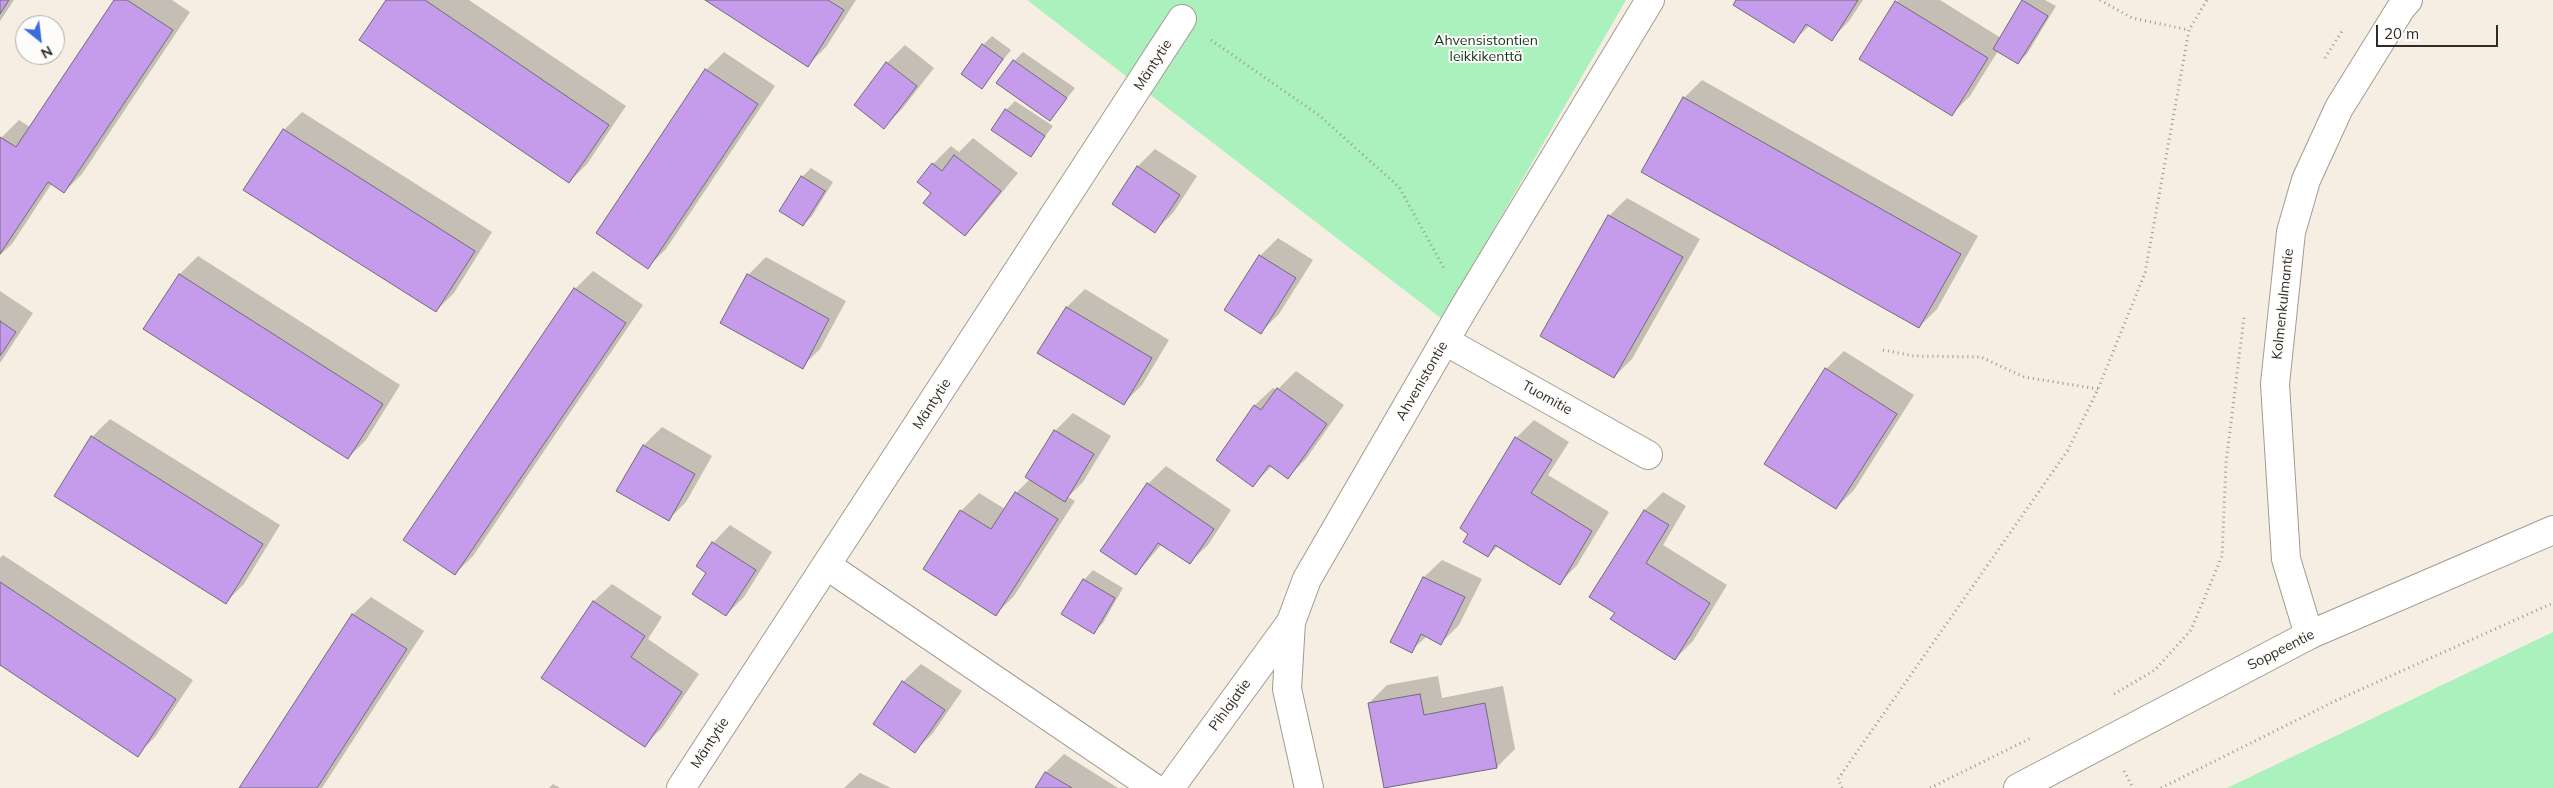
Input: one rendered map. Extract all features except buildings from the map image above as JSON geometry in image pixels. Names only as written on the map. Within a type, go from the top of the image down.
[{"type":"street","name":"Ahvenistontie","points":[[1309,788],[1287,689],[1291,622],[1307,578],[1465,306],[1650,0]]},
{"type":"street","name":"Kolmenkulmantie","points":[[2308,635],[2286,559],[2275,384],[2291,232],[2306,180],[2339,108],[2401,8],[2408,0]]},
{"type":"street","name":"Mäntytie","points":[[681,788],[1182,19]]},
{"type":"street","name":"Tuomitie","points":[[1445,341],[1648,455]]},
{"type":"street","name":"Soppeentie","points":[[2018,788],[2308,635],[2553,530]]},
{"type":"street","points":[[826,565],[1154,788]]},
{"type":"street","name":"Pihlajatie","points":[[1170,788],[1291,622]]},
{"type":"path","points":[[2100,0],[2132,18],[2190,30]]},
{"type":"path","points":[[1842,788],[1838,779],[2068,450],[2098,389],[2145,273],[2190,30],[2207,0]]},
{"type":"path","points":[[1182,19],[1320,116],[1399,187],[1465,306]]},
{"type":"path","points":[[2325,59],[2344,28]]},
{"type":"path","points":[[2108,698],[2155,670],[2191,630],[2222,556],[2226,463],[2244,313]]},
{"type":"path","points":[[1883,350],[1914,356],[1981,357],[2024,377],[2098,389]]},
{"type":"path","points":[[2161,788],[2335,701],[2553,603]]},
{"type":"path","points":[[1930,788],[2033,737]]},
{"type":"path","points":[[2108,740],[2133,788]]},
{"type":"green space","name":"Ahvensistontien leikkikenttä","points":[[1027,0],[1626,0],[1442,319]]},
{"type":"green space","points":[[2553,632],[2553,788],[2227,788]]}]
